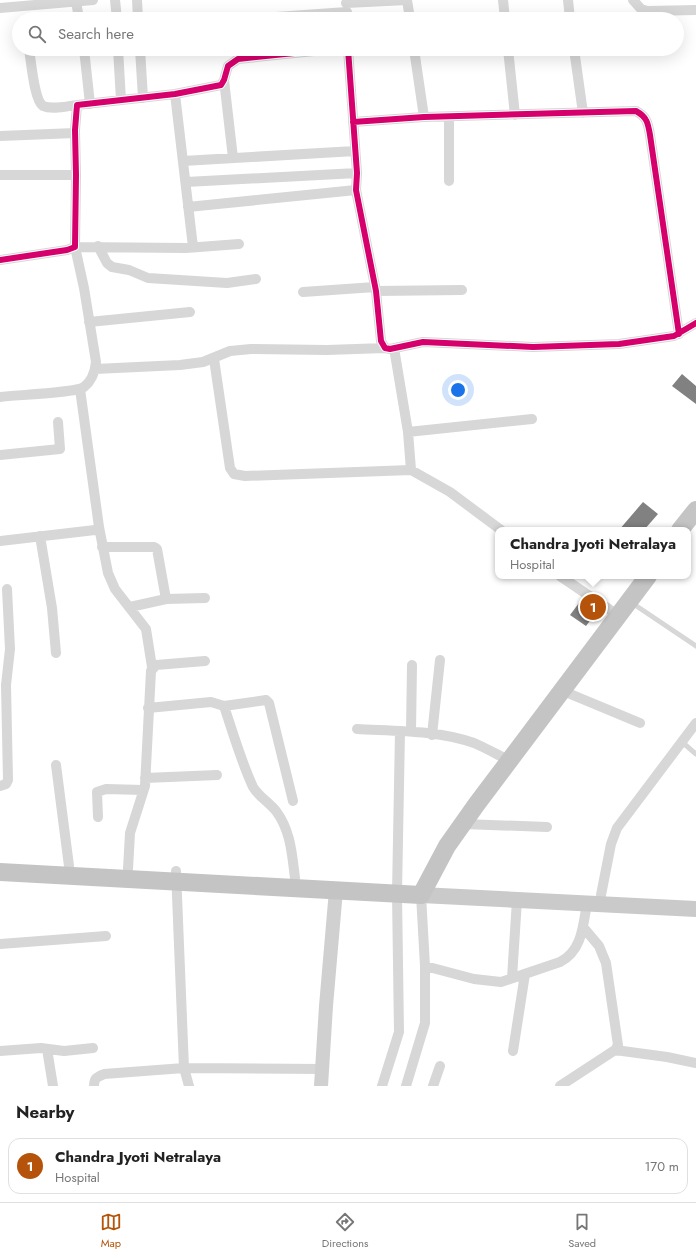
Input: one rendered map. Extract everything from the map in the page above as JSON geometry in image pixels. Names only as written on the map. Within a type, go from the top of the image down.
[{"type":"highway","points":[[682,527],[696,510]]},
{"type":"highway","points":[[0,863],[128,869],[176,876],[336,890],[424,891],[444,852],[463,824],[646,579]]},
{"type":"highway","points":[[0,872],[295,878],[398,890]]},
{"type":"main road","points":[[321,1086],[336,890]]},
{"type":"main road","points":[[424,891],[601,895],[696,900]]},
{"type":"main road","points":[[424,891],[517,900],[696,909]]},
{"type":"street","points":[[0,8],[64,1],[93,0]]},
{"type":"street","points":[[115,0],[116,12]]},
{"type":"street","points":[[137,0],[138,12]]},
{"type":"street","points":[[317,12],[407,0],[409,12]]},
{"type":"street","points":[[503,0],[504,12]]},
{"type":"street","points":[[568,0],[569,12]]},
{"type":"street","points":[[633,0],[641,9],[648,11],[696,10]]},
{"type":"street","points":[[76,1],[78,12]]},
{"type":"street","points":[[30,56],[37,95],[40,103],[44,106],[52,107],[77,106],[175,94],[220,85],[224,80]]},
{"type":"street","points":[[85,56],[90,104]]},
{"type":"street","points":[[118,56],[121,100]]},
{"type":"street","points":[[140,56],[143,98]]},
{"type":"street","points":[[233,158],[224,80],[228,66],[238,59],[266,56]]},
{"type":"street","points":[[348,56],[357,173],[356,190],[375,289],[381,341],[390,348],[408,432],[411,470]]},
{"type":"street","points":[[415,56],[424,117]]},
{"type":"street","points":[[509,56],[515,115]]},
{"type":"street","points":[[575,56],[583,113]]},
{"type":"street","points":[[175,94],[193,247]]},
{"type":"street","points":[[0,397],[80,389],[91,380],[95,369],[89,322],[75,247],[75,133],[77,106]]},
{"type":"street","points":[[353,122],[424,117],[636,111],[643,114],[648,120],[679,334]]},
{"type":"street","points":[[449,117],[449,180]]},
{"type":"street","points":[[0,136],[75,133]]},
{"type":"street","points":[[183,161],[355,151]]},
{"type":"street","points":[[186,182],[357,173]]},
{"type":"street","points":[[0,175],[76,175]]},
{"type":"street","points":[[188,207],[356,190]]},
{"type":"street","points":[[0,260],[67,250],[75,247],[193,247],[239,244]]},
{"type":"street","points":[[98,246],[107,263],[112,267],[129,270],[148,278],[228,283],[256,279]]},
{"type":"street","points":[[303,292],[375,289],[462,290]]},
{"type":"street","points":[[89,322],[190,312]]},
{"type":"street","points":[[95,369],[180,365],[214,359],[230,351],[251,349],[327,350],[390,348],[423,342],[492,344],[518,347],[567,347],[659,339],[679,334],[696,323]]},
{"type":"street","points":[[214,359],[230,468],[234,474],[244,476],[411,470],[450,492],[497,527]]},
{"type":"street","points":[[80,389],[102,547],[108,573],[112,582],[146,629],[152,667],[148,708],[145,778],[129,838],[128,869]]},
{"type":"street","points":[[408,432],[532,419]]},
{"type":"street","points":[[0,456],[60,449],[58,422]]},
{"type":"street","points":[[0,541],[96,530],[99,527]]},
{"type":"street","points":[[40,536],[52,608],[56,653]]},
{"type":"street","points":[[102,547],[154,547],[158,549],[166,599]]},
{"type":"street","points":[[564,579],[619,616]]},
{"type":"street","points":[[0,786],[6,784],[8,780],[6,685],[10,649],[7,589]]},
{"type":"street","points":[[130,607],[166,599],[205,598]]},
{"type":"street","points":[[432,735],[440,660]]},
{"type":"street","points":[[152,667],[156,665],[205,661]]},
{"type":"street","points":[[411,731],[412,665]]},
{"type":"street","points":[[563,691],[640,723]]},
{"type":"street","points":[[148,708],[211,702],[224,706],[262,699],[269,703],[293,801]]},
{"type":"street","points":[[224,706],[236,744],[254,787],[258,794],[276,811],[288,833],[295,878]]},
{"type":"street","points":[[601,895],[611,844],[617,828],[696,723]]},
{"type":"street","points":[[357,729],[411,731],[474,743],[510,760]]},
{"type":"street","points":[[382,1086],[399,1032],[398,890],[400,731]]},
{"type":"street","points":[[56,765],[69,866]]},
{"type":"street","points":[[145,778],[217,775]]},
{"type":"street","points":[[98,818],[97,792],[106,789],[143,790]]},
{"type":"street","points":[[463,824],[547,827]]},
{"type":"street","points":[[176,876],[184,1068],[189,1086]]},
{"type":"street","points":[[406,1086],[425,1023],[424,891]]},
{"type":"street","points":[[512,978],[517,900]]},
{"type":"street","points":[[425,966],[480,980],[501,982],[569,958],[574,951],[583,927],[587,903]]},
{"type":"street","points":[[560,1086],[615,1050],[618,1042],[606,963],[599,946],[583,927]]},
{"type":"street","points":[[0,944],[106,936]]},
{"type":"street","points":[[512,1051],[525,974]]},
{"type":"street","points":[[0,1051],[47,1049],[64,1051],[93,1048]]},
{"type":"street","points":[[47,1049],[53,1086]]},
{"type":"street","points":[[615,1050],[667,1056],[696,1062]]},
{"type":"street","points":[[433,1086],[440,1066]]},
{"type":"street","points":[[94,1086],[94,1080],[104,1074],[184,1068],[322,1069]]},
{"type":"lane","points":[[630,602],[696,646]]},
{"type":"lane","points":[[682,742],[696,754]]},
{"type":"building","points":[[682,374],[696,386],[696,404],[672,386]]},
{"type":"building","points":[[643,502],[658,514],[647,527],[622,527]]},
{"type":"building","points":[[582,599],[598,610],[586,626],[570,615]]},
{"type":"cycle path","points":[[0,260],[67,250],[75,247],[75,130],[77,105],[175,94],[221,85],[228,66],[238,59],[266,56]]},
{"type":"cycle path","points":[[349,56],[357,173],[356,190],[376,291],[381,341],[385,348],[390,349],[423,342],[533,347],[619,344],[674,336],[696,323]]},
{"type":"cycle path","points":[[353,122],[424,117],[636,111],[640,113],[648,124],[679,334]]},
{"type":"place","name":"Chandra Jyoti Netralaya","points":[[593,607]]}]
